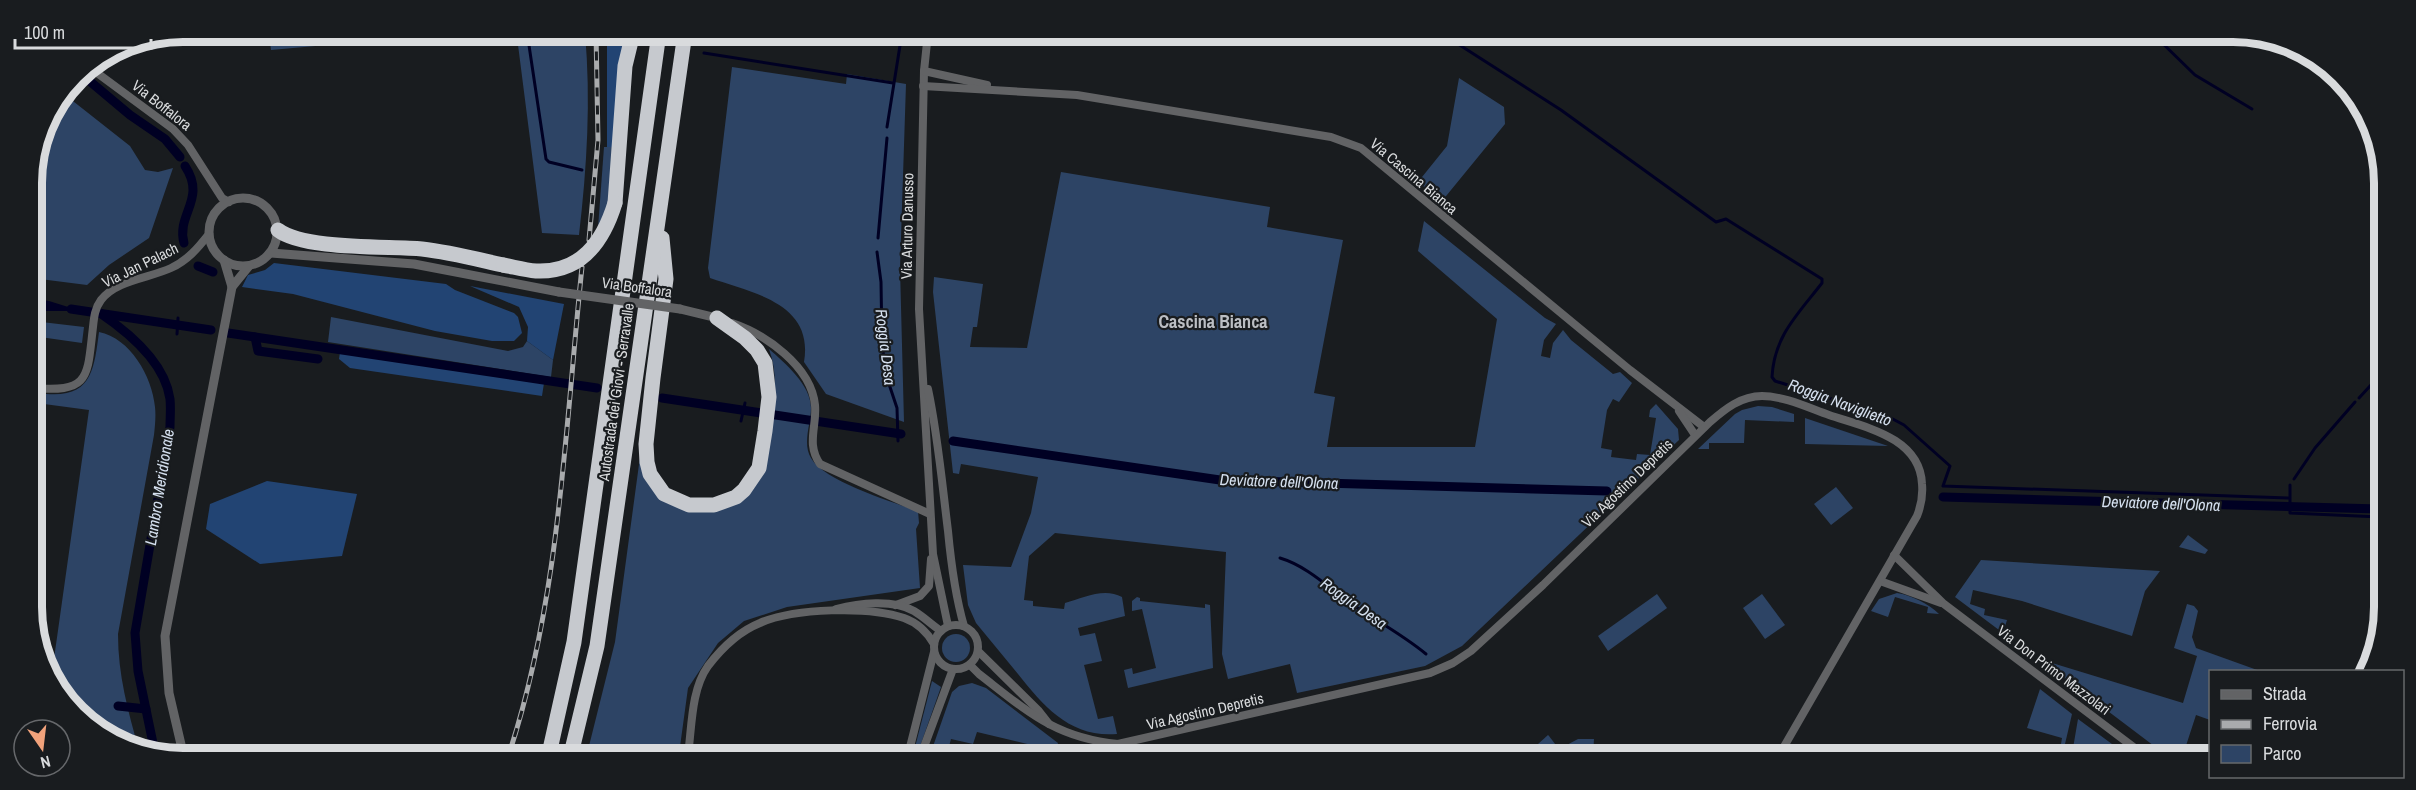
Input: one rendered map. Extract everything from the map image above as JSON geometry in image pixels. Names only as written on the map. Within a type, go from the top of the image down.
[{"type":"highway","points":[[278,230],[289,237],[314,241],[423,249],[536,271],[555,269],[575,262],[598,243],[608,225],[615,203],[625,66],[631,42]]},
{"type":"highway","points":[[654,42],[654,62]]},
{"type":"highway","name":"Autostrada dei Giovi - Serravalle","points":[[550,748],[574,642],[657,42]]},
{"type":"highway","name":"Autostrada dei Giovi - Serravalle","points":[[572,748],[597,646],[684,42]]},
{"type":"highway","points":[[660,214],[666,279],[646,444],[647,462],[650,474],[664,494],[675,501],[702,507],[726,502],[736,497],[753,480],[759,468],[769,397],[765,363],[758,350],[717,318]]},
{"type":"street","name":"Via Arturo Danusso","points":[[927,42],[923,86],[919,285],[933,554],[948,626]]},
{"type":"street","name":"Via Cascina Bianca","points":[[924,71],[1003,89]]},
{"type":"street","name":"Via Boffalora","points":[[96,72],[172,129],[188,146],[220,196],[229,202]]},
{"type":"street","name":"Via Cascina Bianca","points":[[923,86],[1003,89],[1099,98],[1331,137],[1361,148],[1436,212],[1677,408],[1704,427]]},
{"type":"street","points":[[243,198],[260,202],[272,214],[278,230],[271,253],[261,262],[249,266],[236,266],[224,261],[213,249],[209,234],[214,214],[229,202],[243,198]]},
{"type":"street","name":"Via Jan Palach","points":[[42,389],[56,390],[73,386],[86,374],[97,306],[106,294],[178,264],[192,254],[209,234]]},
{"type":"street","name":"Via Boffalora","points":[[271,253],[414,264],[559,292],[680,309],[744,327],[767,339],[783,352],[810,388],[815,405],[812,448],[820,464],[930,514]]},
{"type":"street","points":[[182,748],[169,693],[165,636],[232,287],[224,261]]},
{"type":"street","points":[[232,287],[249,266]]},
{"type":"street","name":"Via Arturo Danusso","points":[[924,367],[936,429],[951,560],[964,626]]},
{"type":"street","name":"Via Agostino Depretis","points":[[970,664],[1032,716],[1078,738],[1118,744],[1430,674],[1471,651],[1543,585],[1695,435],[1730,405],[1763,396],[1820,412],[1896,440],[1917,463],[1922,487],[1919,510],[1783,748]]},
{"type":"street","name":"Via Cascina Bianca","points":[[1677,408],[1695,435]]},
{"type":"street","points":[[933,554],[939,565],[948,564],[951,560]]},
{"type":"street","points":[[895,605],[920,596],[929,586],[930,563],[933,554]]},
{"type":"street","name":"Via Don Primo Mazzolari","points":[[1894,555],[1944,603],[2135,748]]},
{"type":"street","name":"Via Don Primo Mazzolari","points":[[1880,581],[1944,603]]},
{"type":"street","points":[[826,612],[846,606],[895,605],[913,610],[940,631]]},
{"type":"street","points":[[689,748],[699,682],[709,665],[721,652],[737,637],[761,622],[789,614],[826,612],[888,614],[906,618],[922,628],[934,648],[941,663],[953,669],[970,664],[978,651],[977,638],[964,626],[948,626],[940,631],[934,648],[910,748]]},
{"type":"street","name":"Via Agostino Depretis","points":[[978,651],[1038,710],[1050,725]]},
{"type":"street","points":[[924,748],[953,669]]},
{"type":"green space","points":[[270,42],[360,42],[271,50]]},
{"type":"green space","points":[[518,42],[586,42],[588,83],[587,134],[579,235],[542,233]]},
{"type":"green space","points":[[732,67],[846,84],[847,74],[906,84],[900,268],[904,422],[826,394],[804,362],[805,342],[800,326],[790,313],[761,296],[710,278],[708,268]]},
{"type":"green space","points":[[1459,78],[1504,107],[1505,124],[1442,201],[1418,182],[1447,146]]},
{"type":"green space","points":[[70,99],[130,146],[145,170],[158,172],[173,168],[149,238],[109,265],[87,285],[42,279],[43,165],[53,129]]},
{"type":"green space","points":[[604,147],[613,147],[608,205],[598,228]]},
{"type":"green space","points":[[1061,172],[1270,207],[1267,227],[1343,240],[1314,393],[1335,397],[1327,447],[1475,447],[1497,319],[1418,251],[1424,221],[1545,318],[1556,324],[1544,340],[1541,356],[1550,358],[1553,343],[1563,330],[1571,340],[1613,374],[1620,372],[1632,383],[1619,402],[1613,399],[1607,410],[1601,448],[1612,450],[1611,457],[1636,460],[1637,454],[1650,455],[1656,418],[1649,417],[1650,410],[1656,404],[1678,429],[1679,440],[1462,646],[1425,666],[1297,693],[1290,664],[1228,679],[1222,654],[1226,552],[1055,533],[1029,556],[1024,600],[1033,601],[1033,606],[1064,609],[1065,603],[1094,594],[1115,594],[1122,597],[1125,616],[1078,628],[1080,636],[1095,633],[1102,661],[1084,665],[1098,719],[1113,716],[1117,734],[1086,731],[1072,725],[1060,718],[1038,698],[976,623],[968,605],[963,565],[1011,567],[1031,513],[1038,477],[961,464],[959,474],[953,473],[933,292],[934,277],[983,284],[977,327],[973,327],[970,347],[1027,348]]},
{"type":"green space","points":[[331,317],[508,351],[523,347],[527,341],[553,360],[551,377],[328,342]]},
{"type":"green space","points":[[42,322],[84,327],[82,343],[42,337]]},
{"type":"green space","points":[[99,332],[110,336],[130,350],[144,371],[155,407],[154,435],[118,634],[122,678],[136,739],[113,729],[83,707],[71,693],[54,662],[89,410],[44,404],[46,394],[61,394],[82,386],[88,378],[95,358]]},
{"type":"green space","points":[[769,349],[796,375],[807,391],[811,408],[807,446],[811,458],[818,467],[844,483],[918,511],[919,523],[916,529],[920,588],[787,607],[744,621],[718,643],[688,688],[680,748],[588,748],[615,642],[640,457],[663,497],[744,500],[769,425],[775,387],[774,368]]},
{"type":"green space","points":[[1758,406],[1772,407],[1794,414],[1794,422],[1745,420],[1744,443],[1709,443],[1709,449],[1698,449],[1735,414]]},
{"type":"green space","points":[[1805,418],[1888,446],[1805,444]]},
{"type":"green space","points":[[1836,487],[1853,508],[1831,525],[1814,504]]},
{"type":"green space","points":[[2188,535],[2208,550],[2205,554],[2179,547]]},
{"type":"green space","points":[[1981,560],[2160,571],[2145,591],[2132,636],[2022,601],[1973,590],[1970,604],[1985,609],[1984,615],[2007,620],[2003,633],[1955,597]]},
{"type":"green space","points":[[1897,593],[1920,600],[1939,614],[1927,613],[1928,607],[1895,597],[1888,617],[1871,611],[1879,599]]},
{"type":"green space","points":[[1657,594],[1667,608],[1608,651],[1598,636]]},
{"type":"green space","points":[[1762,594],[1785,625],[1765,639],[1743,608]]},
{"type":"green space","points":[[1137,597],[1140,601],[1205,608],[1205,604],[1210,605],[1213,668],[1128,688],[1124,670],[1132,668],[1133,674],[1156,668],[1142,609],[1132,611],[1132,601]]},
{"type":"green space","points":[[2187,604],[2194,606],[2198,611],[2192,637],[2196,648],[2257,670],[2209,670],[2209,720],[2196,715],[2185,748],[2157,748],[2039,659],[2183,703],[2197,656],[2174,648]]},
{"type":"green space","points":[[956,634],[966,638],[970,648],[966,658],[956,662],[946,658],[942,648],[946,638]]},
{"type":"green space","points":[[932,681],[941,687],[919,748],[915,748]]},
{"type":"green space","points":[[972,683],[986,688],[1058,743],[1057,748],[1044,748],[977,732],[973,744],[951,739],[949,748],[932,748],[952,692],[959,686]]},
{"type":"green space","points":[[2040,689],[2072,714],[2065,744],[2061,744],[2062,738],[2027,728]]},
{"type":"green space","points":[[2078,719],[2117,748],[2073,748]]},
{"type":"green space","points":[[1548,735],[1558,748],[1540,748],[1538,744]]},
{"type":"green space","points":[[1578,739],[1594,739],[1594,748],[1563,747]]},
{"type":"shaded area","points":[[607,42],[626,42],[613,147],[607,147]]},
{"type":"shaded area","points":[[274,263],[446,284],[455,290],[514,313],[518,317],[522,333],[514,341],[492,341],[435,331],[293,294],[242,287],[248,275],[265,270]]},
{"type":"shaded area","points":[[470,286],[564,304],[553,360],[527,341],[528,327],[519,307]]},
{"type":"shaded area","points":[[42,300],[49,301],[81,311],[42,311]]},
{"type":"shaded area","points":[[340,352],[544,383],[542,396],[350,368],[339,359]]},
{"type":"shaded area","points":[[267,481],[357,494],[342,556],[260,564],[206,529],[210,504]]},
{"type":"waterway","points":[[528,42],[546,159],[549,162],[582,170]]},
{"type":"waterway","name":"Roggia Desa","points":[[887,127],[901,42]]},
{"type":"waterway","name":"Roggia Naviglietto","points":[[1455,42],[1561,110],[1716,222],[1726,219],[1822,279],[1822,283],[1782,337],[1777,349],[1772,377],[1775,381],[1889,417],[1904,425],[1950,466],[1943,486],[2289,498]]},
{"type":"waterway","points":[[2161,42],[2195,75],[2252,109]]},
{"type":"waterway","name":"Roggia Desa","points":[[704,53],[893,83]]},
{"type":"waterway","points":[[87,79],[130,115],[165,139],[180,157]]},
{"type":"waterway","name":"Roggia Desa","points":[[878,238],[887,138]]},
{"type":"waterway","points":[[184,243],[184,223],[193,188],[185,166]]},
{"type":"waterway","name":"Roggia Desa","points":[[877,252],[881,282],[882,343],[886,375],[897,408],[898,441]]},
{"type":"waterway","points":[[198,266],[213,272]]},
{"type":"waterway","points":[[71,309],[211,330]]},
{"type":"waterway","name":"Lambro Meridionale","points":[[100,313],[144,349],[161,373],[170,399],[170,427],[135,633],[138,671],[153,744]]},
{"type":"waterway","points":[[177,334],[178,318]]},
{"type":"waterway","points":[[228,333],[597,388]]},
{"type":"waterway","points":[[255,337],[258,351],[318,359]]},
{"type":"waterway","points":[[2359,398],[2374,382]]},
{"type":"waterway","points":[[662,398],[901,434]]},
{"type":"waterway","points":[[2294,479],[2315,448],[2355,402]]},
{"type":"waterway","points":[[741,421],[745,403]]},
{"type":"waterway","name":"Deviatore dell'Olona","points":[[953,441],[1220,480],[1607,491]]},
{"type":"waterway","name":"Roggia Naviglietto","points":[[2290,485],[2290,513],[2374,517]]},
{"type":"waterway","name":"Deviatore dell'Olona","points":[[1943,497],[2374,509]]},
{"type":"waterway","name":"Roggia Desa","points":[[1280,558],[1309,572],[1426,654]]},
{"type":"waterway","points":[[118,706],[146,709]]},
{"type":"railway","points":[[589,240],[598,140],[596,42]]},
{"type":"railway","points":[[511,748],[540,635],[550,574],[565,452],[582,267]]},
{"type":"district","name":"Cascina Bianca","points":[[1213,321]]}]
